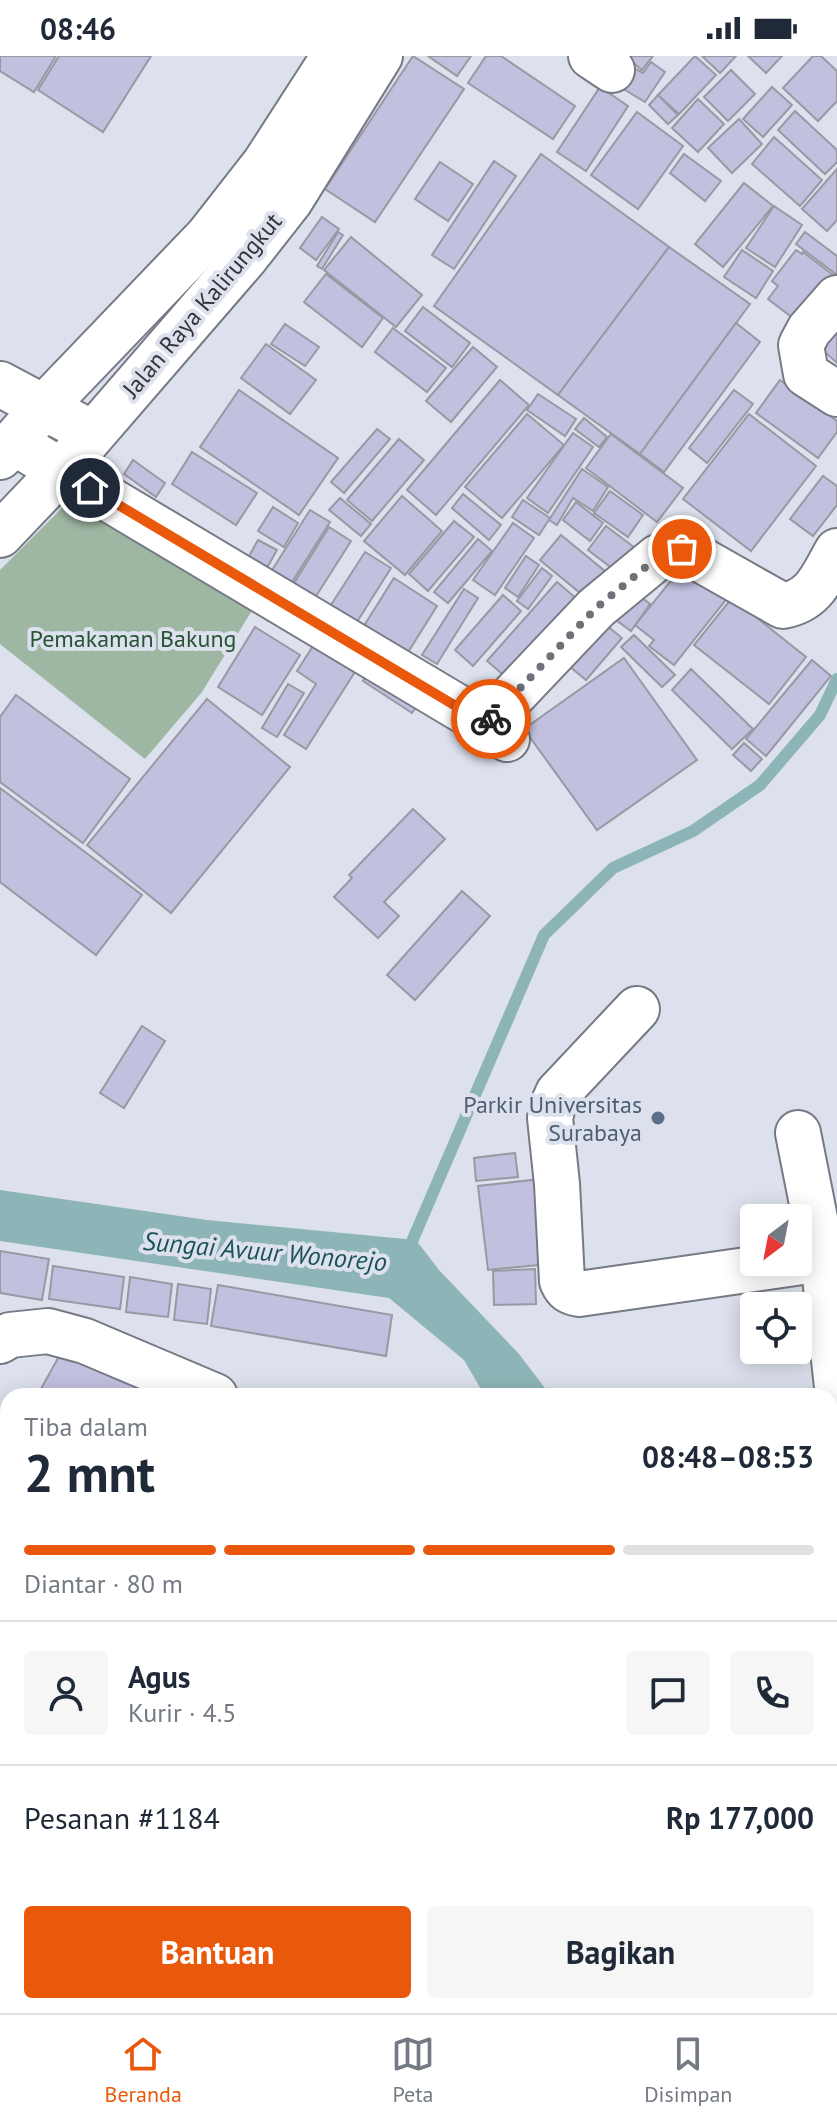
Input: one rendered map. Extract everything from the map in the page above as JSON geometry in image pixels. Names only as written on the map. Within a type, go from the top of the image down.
[{"type":"street","name":"Jalan Raya Kalirungkut","points":[[6,450],[208,236],[265,163],[360,59]]},
{"type":"street","name":"Jalan Raya Kalirungkut","points":[[0,535],[61,471],[246,257],[290,201],[360,59]]},
{"type":"street","points":[[837,298],[809,330],[801,345],[806,374],[837,394]]},
{"type":"street","points":[[0,384],[92,433]]},
{"type":"street","points":[[6,450],[61,471],[496,731],[596,608],[658,557],[682,549],[783,606],[799,603],[814,590],[837,551]]},
{"type":"street","points":[[637,1009],[558,1093],[552,1109],[550,1118],[565,1288],[570,1293],[579,1294],[823,1259]]},
{"type":"street","points":[[798,1133],[823,1259],[837,1387]]},
{"type":"street","points":[[0,1341],[10,1335],[48,1331],[85,1341],[196,1388]]},
{"type":"green space","name":"Pemakaman Bakung","points":[[68,502],[256,604],[202,692],[145,759],[0,644],[0,570]]},
{"type":"water","name":"Sungai Avuur Wonorejo","points":[[0,1190],[207,1220],[416,1240],[439,1270],[519,1354],[545,1388],[480,1388],[464,1360],[389,1298],[0,1241]]},
{"type":"building","points":[[0,56],[56,56],[34,92],[0,71]]},
{"type":"building","points":[[59,56],[151,56],[103,132],[38,90]]},
{"type":"building","points":[[413,56],[464,89],[375,222],[325,189]]},
{"type":"building","points":[[428,56],[471,56],[457,76]]},
{"type":"building","points":[[486,56],[501,56],[575,106],[553,139],[468,83]]},
{"type":"building","points":[[625,56],[653,56],[642,70]]},
{"type":"building","points":[[695,56],[716,75],[679,114],[658,95]]},
{"type":"building","points":[[702,56],[736,56],[720,73]]},
{"type":"building","points":[[748,56],[782,56],[766,73]]},
{"type":"building","points":[[813,56],[821,56],[837,71],[837,101],[818,121],[783,88]]},
{"type":"building","points":[[651,62],[665,72],[645,102],[620,87],[632,67],[643,73]]},
{"type":"building","points":[[731,70],[755,94],[728,121],[704,97]]},
{"type":"building","points":[[600,87],[628,106],[586,171],[557,152]]},
{"type":"building","points":[[772,87],[792,105],[763,137],[743,119]]},
{"type":"building","points":[[658,95],[678,115],[668,124],[649,105]]},
{"type":"building","points":[[698,99],[724,124],[698,152],[672,128]]},
{"type":"building","points":[[795,111],[837,150],[837,162],[825,174],[778,130]]},
{"type":"building","points":[[637,112],[683,146],[638,209],[591,175]]},
{"type":"building","points":[[739,119],[762,144],[732,173],[708,148]]},
{"type":"building","points":[[774,137],[822,180],[800,206],[752,164]]},
{"type":"building","points":[[541,154],[669,247],[558,395],[434,306]]},
{"type":"building","points":[[684,154],[721,181],[705,201],[670,173]]},
{"type":"building","points":[[494,161],[516,176],[454,269],[432,255]]},
{"type":"building","points":[[440,162],[473,184],[448,221],[415,199]]},
{"type":"building","points":[[837,169],[837,220],[827,231],[802,209]]},
{"type":"building","points":[[744,183],[773,206],[723,267],[695,244]]},
{"type":"building","points":[[774,206],[802,225],[775,267],[746,248]]},
{"type":"building","points":[[322,217],[339,229],[316,260],[300,248]]},
{"type":"building","points":[[338,232],[343,235],[322,269],[317,266]]},
{"type":"building","points":[[805,232],[837,256],[837,275],[796,244]]},
{"type":"building","points":[[351,237],[422,295],[396,327],[324,270]]},
{"type":"building","points":[[669,247],[750,304],[640,454],[558,395]]},
{"type":"building","points":[[742,250],[773,271],[756,298],[724,277]]},
{"type":"building","points":[[796,250],[837,278],[802,325],[768,299],[778,286],[772,281]]},
{"type":"building","points":[[326,274],[383,318],[362,347],[304,302]]},
{"type":"building","points":[[423,307],[470,343],[452,367],[405,331]]},
{"type":"building","points":[[837,318],[837,363],[815,343]]},
{"type":"building","points":[[736,323],[760,342],[664,472],[640,454]]},
{"type":"building","points":[[285,324],[319,347],[305,366],[271,344]]},
{"type":"building","points":[[393,328],[446,368],[427,392],[375,352]]},
{"type":"building","points":[[266,344],[316,380],[290,414],[241,378]]},
{"type":"building","points":[[473,347],[497,367],[451,422],[426,401]]},
{"type":"building","points":[[500,380],[529,405],[436,515],[407,490]]},
{"type":"building","points":[[780,380],[837,421],[837,432],[818,458],[756,413]]},
{"type":"building","points":[[239,390],[338,458],[299,515],[200,447]]},
{"type":"building","points":[[734,390],[753,404],[707,463],[689,448]]},
{"type":"building","points":[[538,394],[576,419],[565,436],[527,410]]},
{"type":"building","points":[[527,414],[564,445],[502,518],[465,487]]},
{"type":"building","points":[[749,414],[816,466],[751,551],[683,499]]},
{"type":"building","points":[[584,418],[607,437],[599,447],[575,429]]},
{"type":"building","points":[[377,429],[390,439],[344,493],[331,482]]},
{"type":"building","points":[[573,433],[593,447],[548,513],[527,498]]},
{"type":"building","points":[[611,434],[683,488],[657,522],[586,468]]},
{"type":"building","points":[[399,439],[424,460],[372,521],[347,500]]},
{"type":"building","points":[[192,452],[257,493],[236,525],[172,484]]},
{"type":"building","points":[[133,460],[165,483],[156,497],[124,474]]},
{"type":"building","points":[[582,469],[608,487],[593,511],[573,498],[557,525],[549,520]]},
{"type":"building","points":[[823,476],[837,486],[837,505],[813,536],[790,519]]},
{"type":"building","points":[[610,491],[643,515],[628,537],[594,513]]},
{"type":"building","points":[[463,494],[501,525],[489,540],[452,508]]},
{"type":"building","points":[[402,496],[442,531],[405,575],[364,541]]},
{"type":"building","points":[[340,498],[371,524],[361,536],[329,510]]},
{"type":"building","points":[[523,500],[550,518],[539,535],[512,517]]},
{"type":"building","points":[[576,502],[603,523],[590,541],[563,520]]},
{"type":"building","points":[[273,507],[298,523],[284,547],[258,531]]},
{"type":"building","points":[[310,510],[330,522],[282,598],[262,586]]},
{"type":"building","points":[[454,521],[474,537],[428,591],[409,574]]},
{"type":"building","points":[[513,523],[534,538],[495,595],[473,580]]},
{"type":"building","points":[[606,526],[647,557],[629,581],[588,550]]},
{"type":"building","points":[[329,527],[351,541],[306,612],[284,599]]},
{"type":"building","points":[[561,535],[606,572],[585,597],[540,560]]},
{"type":"building","points":[[478,539],[492,551],[448,603],[434,592]]},
{"type":"building","points":[[258,540],[277,550],[258,584],[239,574]]},
{"type":"building","points":[[365,552],[391,568],[355,625],[329,608]]},
{"type":"building","points":[[526,556],[539,565],[518,597],[505,588]]},
{"type":"building","points":[[687,561],[728,597],[674,665],[649,646],[654,640],[635,625]]},
{"type":"building","points":[[542,568],[552,576],[528,609],[517,601]]},
{"type":"building","points":[[394,578],[437,606],[405,657],[362,629]]},
{"type":"building","points":[[557,582],[584,605],[514,684],[487,661]]},
{"type":"building","points":[[625,585],[650,604],[631,631],[605,612]]},
{"type":"building","points":[[464,589],[478,598],[437,664],[422,655]]},
{"type":"building","points":[[503,595],[521,611],[473,666],[455,650]]},
{"type":"building","points":[[732,598],[806,657],[769,704],[694,645]]},
{"type":"building","points":[[594,615],[622,638],[586,680],[558,657]]},
{"type":"building","points":[[255,627],[300,655],[262,715],[218,687]]},
{"type":"building","points":[[634,635],[675,675],[662,687],[621,647]]},
{"type":"building","points":[[317,640],[358,667],[306,749],[284,735],[316,684],[297,671]]},
{"type":"building","points":[[624,658],[697,760],[597,830],[524,729]]},
{"type":"building","points":[[812,660],[831,676],[766,756],[746,739]]},
{"type":"building","points":[[374,664],[424,696],[412,713],[363,681]]},
{"type":"building","points":[[691,669],[753,729],[732,749],[672,690]]},
{"type":"building","points":[[288,684],[304,693],[277,737],[262,728]]},
{"type":"building","points":[[16,695],[130,779],[83,843],[0,782],[0,717]]},
{"type":"building","points":[[207,699],[290,767],[171,913],[87,845]]},
{"type":"building","points":[[744,743],[762,759],[751,771],[733,755]]},
{"type":"building","points":[[0,788],[142,895],[96,955],[0,882]]},
{"type":"building","points":[[413,809],[445,839],[384,902],[399,916],[378,938],[334,897],[352,878],[349,875]]},
{"type":"building","points":[[462,891],[490,916],[415,1000],[387,975]]},
{"type":"building","points":[[142,1026],[165,1041],[124,1108],[100,1093]]},
{"type":"building","points":[[515,1153],[518,1177],[476,1181],[474,1158]]},
{"type":"building","points":[[549,1178],[559,1263],[488,1270],[478,1186]]},
{"type":"building","points":[[0,1251],[49,1259],[42,1300],[0,1293]]},
{"type":"building","points":[[53,1266],[124,1277],[120,1309],[49,1299]]},
{"type":"building","points":[[535,1269],[536,1304],[494,1305],[493,1271]]},
{"type":"building","points":[[130,1277],[172,1284],[168,1317],[126,1312]]},
{"type":"building","points":[[178,1284],[211,1289],[207,1324],[174,1320]]},
{"type":"building","points":[[218,1285],[392,1315],[386,1356],[211,1326]]},
{"type":"building","points":[[67,1342],[149,1388],[41,1388]]},
{"type":"waterway","points":[[407,1253],[544,935],[613,868],[693,831],[760,785],[820,715],[837,679]]},
{"type":"way so far","points":[[491,719],[596,608],[658,557],[682,549]]},
{"type":"place","name":"Parkir Universitas Surabaya","points":[[658,1118]]},
{"type":"route","points":[[90,488],[486,724],[491,719]]}]
